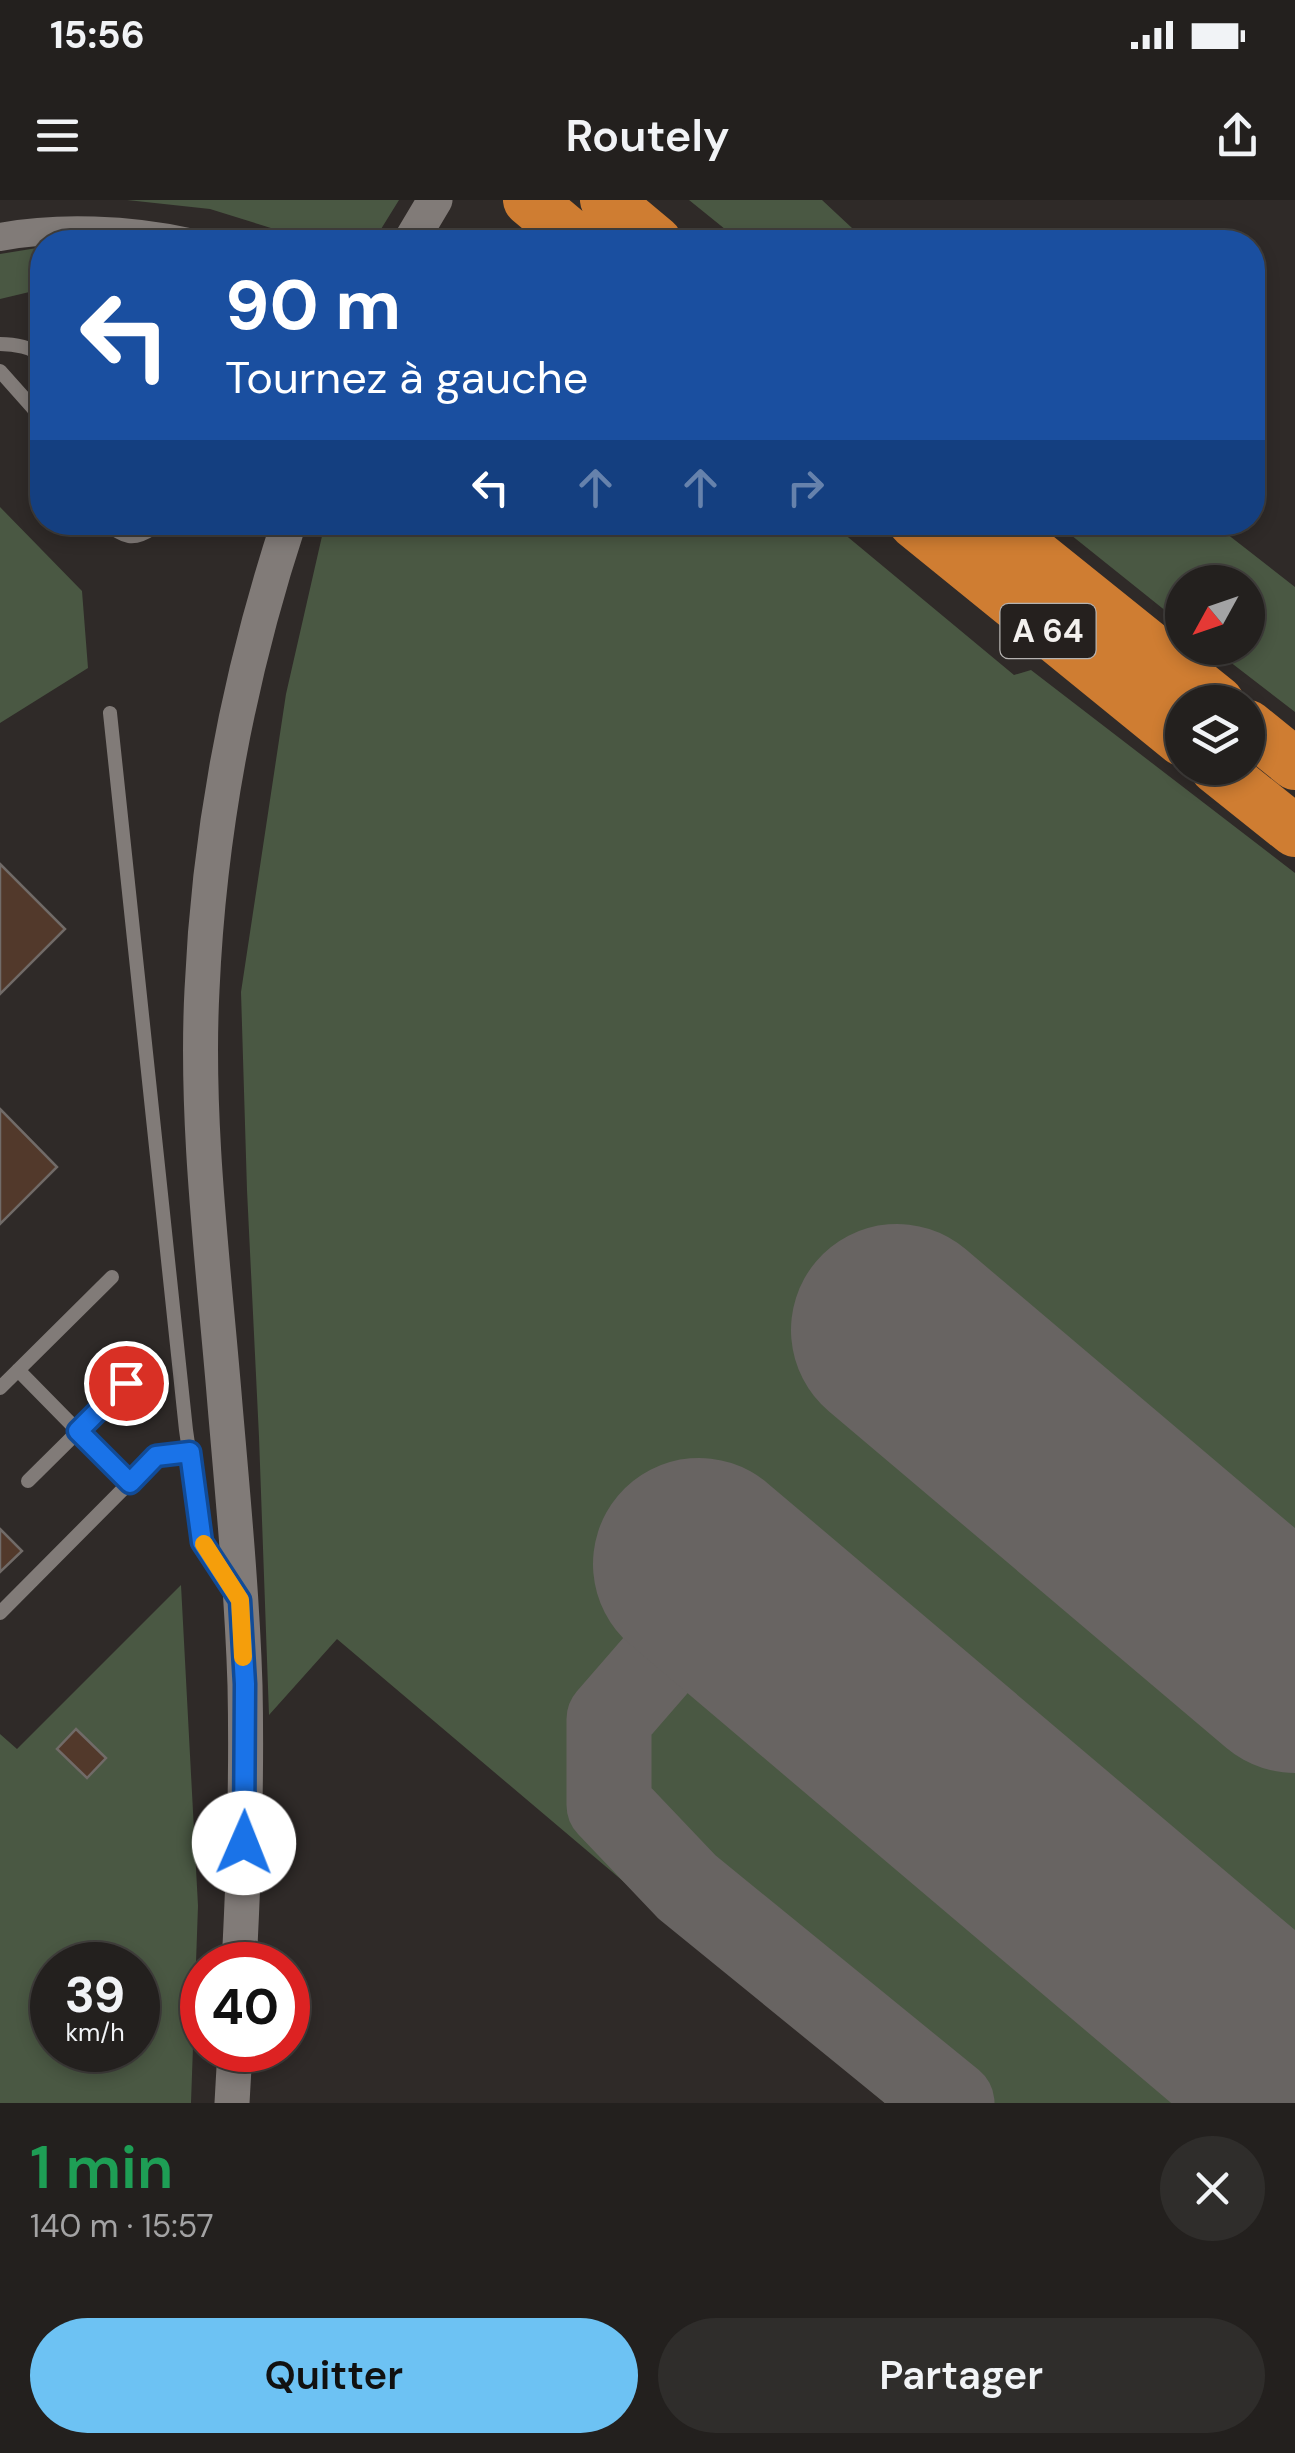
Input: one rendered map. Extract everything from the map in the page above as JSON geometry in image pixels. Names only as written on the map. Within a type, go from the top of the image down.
[{"type":"highway","points":[[529,200],[565,230]]},
{"type":"highway","points":[[606,200],[642,230]]},
{"type":"highway","name":"A 64","points":[[930,535],[1165,726]]},
{"type":"highway","name":"A 64","points":[[1010,535],[1197,685]]},
{"type":"highway","points":[[1265,740],[1295,764]]},
{"type":"highway","points":[[1237,785],[1295,831]]},
{"type":"street","points":[[417,230],[435,200]]},
{"type":"street","points":[[0,238],[30,231]]},
{"type":"street","points":[[241,1942],[245,1684],[202,1112],[202,991],[213,862],[239,698],[265,596],[286,535]]},
{"type":"street","points":[[232,2103],[234,2072]]},
{"type":"lane","points":[[0,344],[30,349]]},
{"type":"lane","points":[[0,371],[30,405]]},
{"type":"lane","points":[[110,713],[202,1542],[240,1600]]},
{"type":"lane","points":[[0,1388],[112,1277]]},
{"type":"lane","points":[[18,1370],[130,1483]]},
{"type":"lane","points":[[28,1481],[126,1383]]},
{"type":"lane","points":[[0,1613],[156,1456],[190,1452]]},
{"type":"green space","points":[[127,200],[399,200],[380,230],[277,230],[210,209]]},
{"type":"green space","points":[[689,200],[822,200],[854,230],[726,230]]},
{"type":"green space","points":[[30,249],[30,292],[0,299],[0,254]]},
{"type":"green space","points":[[0,507],[82,591],[88,668],[0,723]]},
{"type":"green space","points":[[322,535],[845,535],[1014,675],[1031,670],[1165,773],[1165,785],[1181,785],[1295,873],[1295,2103],[885,2103],[337,1639],[269,1715],[241,992],[286,694]]},
{"type":"green space","points":[[1071,535],[1228,535],[1295,587],[1295,712],[1265,685],[1234,665],[1265,665],[1265,565],[1165,565],[1165,610]]},
{"type":"green space","points":[[181,1585],[198,1906],[197,1942],[180,1942],[180,2072],[192,2072],[191,2103],[0,2103],[0,1734],[17,1749]]},
{"type":"building","points":[[0,864],[65,929],[0,994]]},
{"type":"building","points":[[0,1109],[57,1167],[0,1224]]},
{"type":"building","points":[[0,1529],[22,1551],[0,1572]]},
{"type":"building","points":[[76,1729],[106,1758],[87,1778],[57,1749]]},
{"type":"taxiway","points":[[708,1605],[609,1719],[609,1805],[687,1887],[952,2103]]},
{"type":"runway","points":[[897,1330],[1295,1667]]},
{"type":"runway","points":[[699,1564],[1295,2069]]},
{"type":"slow traffic","points":[[204,1544],[240,1600],[243,1657]]},
{"type":"route","points":[[126,1383],[78,1431],[130,1483],[156,1456],[190,1452],[202,1542],[240,1600],[245,1684],[244,1843]]}]
